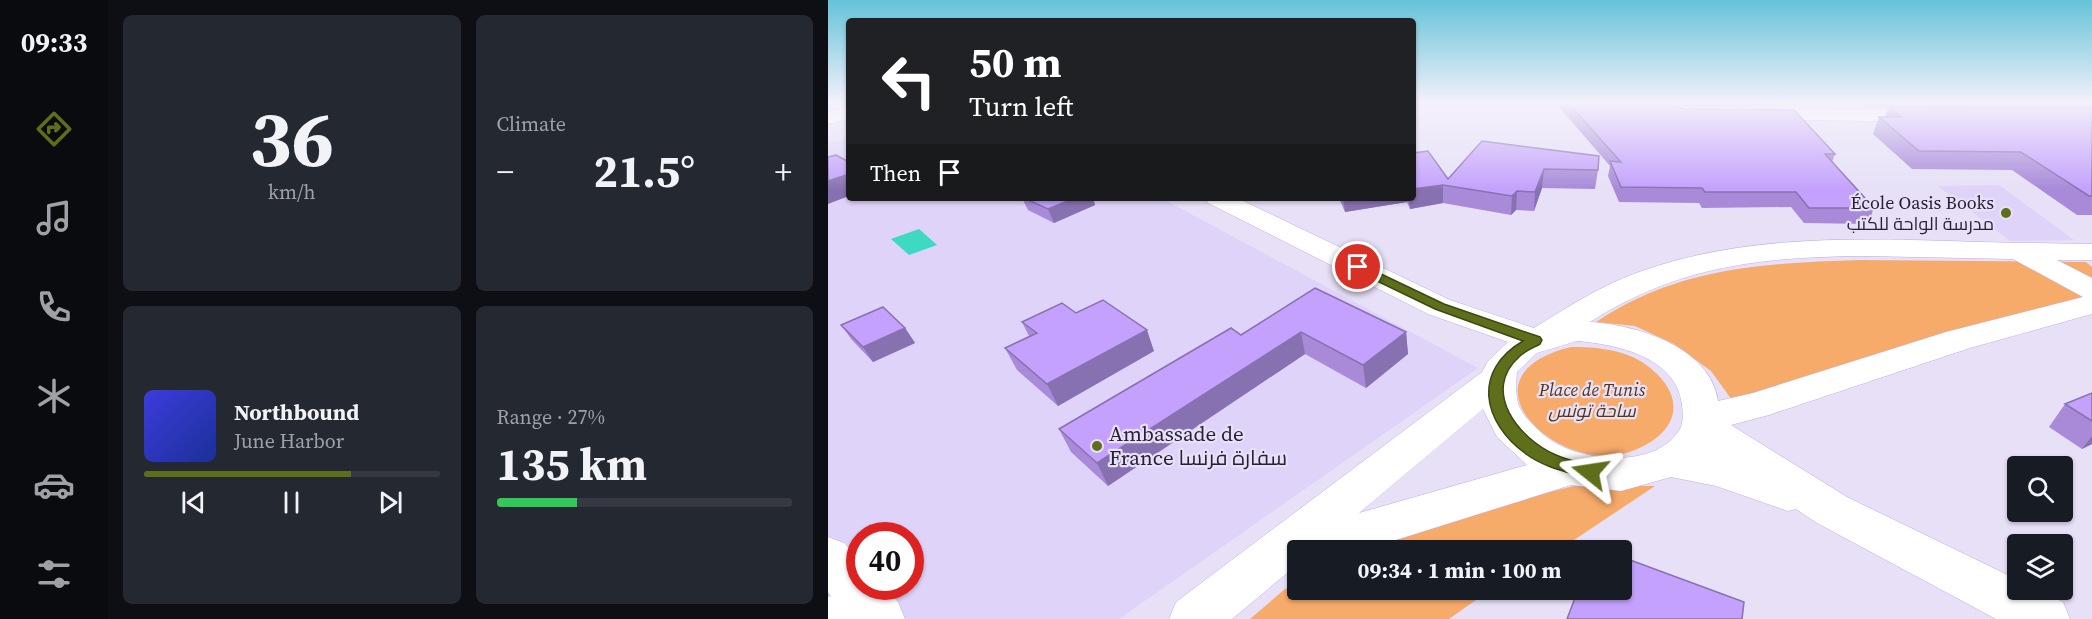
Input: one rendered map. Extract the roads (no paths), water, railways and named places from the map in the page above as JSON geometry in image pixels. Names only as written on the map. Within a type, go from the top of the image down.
[{"type":"street","points":[[1223,201],[1439,307],[1520,354]]},
{"type":"street","points":[[1194,619],[1520,354],[1626,287],[1667,272],[1705,262],[1800,249],[2092,252]]},
{"type":"street","points":[[2019,251],[2092,290]]},
{"type":"street","points":[[1701,421],[1756,406],[1958,340],[2092,304]]},
{"type":"street","points":[[1576,331],[1594,332],[1647,345],[1677,364],[1688,376],[1701,404],[1701,421],[1687,448],[1671,461],[1625,474],[1590,472],[1551,460],[1516,436],[1505,422],[1498,407],[1495,392],[1520,354],[1576,331]]},
{"type":"street","points":[[1701,421],[1832,510],[2045,619]]},
{"type":"street","points":[[1671,461],[1700,464],[1832,510]]},
{"type":"street","points":[[1341,540],[1383,524],[1573,468]]},
{"type":"street","points":[[828,557],[861,613]]},
{"type":"street","points":[[1248,577],[1287,561]]},
{"type":"place","name":"École Oasis Books مدرسة الواحة للكتب","points":[[2006,213]]},
{"type":"place","name":"Ambassade de France سفارة فرنسا","points":[[1097,446]]},
{"type":"park label","name":"Place de Tunis ساحة تونس","points":[[1592,400]]}]
